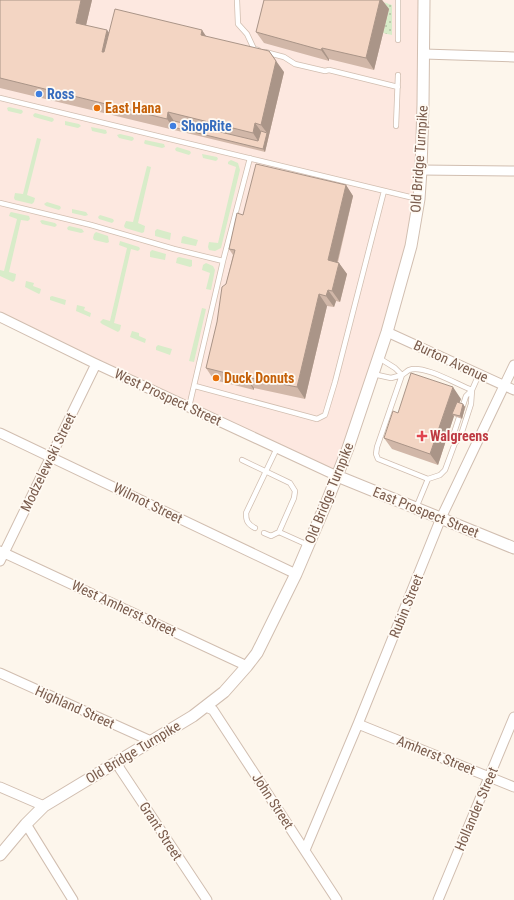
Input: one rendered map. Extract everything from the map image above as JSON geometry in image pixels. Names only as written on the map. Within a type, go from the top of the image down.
[{"type":"street","name":"Old Bridge Turnpike","points":[[0,855],[26,824],[44,806],[206,707],[224,692],[257,653],[296,574],[337,476],[387,332],[411,246],[419,199],[421,170],[424,0]]},
{"type":"street","points":[[424,54],[514,57]]},
{"type":"street","points":[[421,170],[514,171]]},
{"type":"street","name":"West Prospect Street","points":[[0,317],[96,364],[337,476]]},
{"type":"street","name":"Burton Avenue","points":[[387,332],[514,390]]},
{"type":"street","name":"Modzelewski Street","points":[[1,555],[96,364]]},
{"type":"street","name":"Rubin Street","points":[[305,850],[358,724],[441,518],[514,365]]},
{"type":"street","name":"Wilmot Street","points":[[0,433],[296,574]]},
{"type":"street","name":"East Prospect Street","points":[[337,476],[514,548]]},
{"type":"street","name":"West Amherst Street","points":[[1,555],[247,666]]},
{"type":"street","name":"Highland Street","points":[[0,673],[151,741]]},
{"type":"street","name":"John Street","points":[[206,707],[213,710],[337,900]]},
{"type":"street","name":"Hollander Street","points":[[438,900],[514,717]]},
{"type":"street","name":"Amherst Street","points":[[358,724],[514,787]]},
{"type":"street","name":"Grant Street","points":[[117,761],[120,769],[207,900]]},
{"type":"street","points":[[0,787],[44,806]]},
{"type":"street","points":[[26,824],[74,900]]},
{"type":"lane","points":[[237,0],[238,24],[247,34],[254,49],[284,57],[295,64],[325,71],[329,70],[398,87]]},
{"type":"lane","points":[[398,0],[398,40]]},
{"type":"lane","points":[[396,126],[398,75]]},
{"type":"lane","points":[[0,98],[419,199]]},
{"type":"lane","points":[[189,407],[223,261],[250,158]]},
{"type":"lane","points":[[195,386],[317,419],[325,415],[335,382],[384,191]]},
{"type":"lane","points":[[0,203],[91,225],[167,247],[223,261]]},
{"type":"lane","points":[[378,358],[395,368],[402,375]]},
{"type":"lane","points":[[373,374],[391,378],[402,375],[409,370],[416,369],[427,371],[472,390]]},
{"type":"lane","points":[[455,443],[453,436],[466,396],[472,390],[479,374]]},
{"type":"lane","points":[[402,375],[376,454],[378,458],[384,462],[428,479],[440,475],[445,470],[455,443],[460,438],[472,404],[472,390]]},
{"type":"lane","points":[[254,528],[250,526],[246,520],[246,513],[277,448]]},
{"type":"lane","points":[[242,460],[290,483],[295,491],[294,498],[279,532],[271,536],[264,533]]},
{"type":"lane","points":[[416,508],[428,479]]},
{"type":"lane","points":[[279,532],[308,545]]},
{"type":"shaded area","points":[[0,0],[424,0],[414,230],[337,476],[0,317]]},
{"type":"green space","points":[[383,2],[392,5],[392,35],[383,33],[389,9],[382,8]]},
{"type":"green space","points":[[9,107],[22,110],[23,112],[21,114],[8,111],[7,108]]},
{"type":"green space","points":[[35,113],[53,118],[54,120],[52,122],[34,117],[33,115]]},
{"type":"green space","points":[[65,121],[79,124],[81,126],[78,128],[65,125]]},
{"type":"green space","points":[[91,127],[106,130],[107,133],[105,134],[92,131]]},
{"type":"green space","points":[[120,134],[133,137],[134,139],[132,141],[119,138],[117,135]]},
{"type":"green space","points":[[37,138],[41,139],[27,195],[35,198],[32,204],[15,200],[14,198],[15,193],[23,194]]},
{"type":"green space","points":[[145,140],[164,144],[165,147],[162,148],[145,144]]},
{"type":"green space","points":[[177,147],[190,151],[191,153],[189,155],[176,151],[175,149]]},
{"type":"green space","points":[[202,154],[217,157],[218,159],[216,161],[203,158]]},
{"type":"green space","points":[[231,160],[238,163],[240,170],[221,248],[215,251],[209,250],[209,242],[218,243],[236,167],[228,164]]},
{"type":"green space","points":[[147,166],[151,167],[138,223],[145,226],[144,232],[142,233],[125,228],[124,226],[126,221],[133,222]]},
{"type":"green space","points":[[47,202],[60,206],[61,208],[59,210],[46,206],[44,204]]},
{"type":"green space","points":[[72,209],[86,212],[88,215],[85,216],[72,213]]},
{"type":"green space","points":[[11,212],[29,216],[30,219],[28,221],[21,220],[9,272],[16,274],[13,282],[0,276],[0,270],[4,271],[17,219],[9,216]]},
{"type":"green space","points":[[100,215],[113,219],[114,221],[112,223],[99,219],[98,217]]},
{"type":"green space","points":[[42,220],[55,223],[57,225],[55,227],[42,224],[40,221]]},
{"type":"green space","points":[[69,226],[82,229],[84,232],[81,233],[68,230],[67,228]]},
{"type":"green space","points":[[157,229],[171,233],[170,240],[155,236],[155,231]]},
{"type":"green space","points":[[96,232],[108,236],[109,242],[107,243],[94,240],[94,234]]},
{"type":"green space","points":[[184,236],[198,240],[196,246],[181,243],[182,237]]},
{"type":"green space","points":[[120,241],[139,247],[140,249],[138,251],[131,249],[114,323],[121,325],[118,332],[100,322],[103,319],[110,321],[127,248],[119,245]]},
{"type":"green space","points":[[152,250],[166,254],[165,260],[150,257],[150,252]]},
{"type":"green space","points":[[179,257],[192,260],[192,266],[190,267],[176,263],[177,258]]},
{"type":"green space","points":[[206,263],[213,266],[215,270],[211,290],[206,289],[210,273],[202,270],[203,265]]},
{"type":"green space","points":[[26,281],[34,283],[33,286],[41,289],[40,293],[39,294],[25,287]]},
{"type":"green space","points":[[52,296],[66,300],[65,305],[50,300],[50,297]]},
{"type":"green space","points":[[77,305],[85,307],[84,310],[91,313],[90,317],[76,311]]},
{"type":"green space","points":[[202,308],[206,309],[194,362],[189,361]]},
{"type":"green space","points":[[132,331],[139,333],[139,336],[146,339],[145,343],[130,337]]},
{"type":"green space","points":[[158,345],[172,349],[170,355],[156,350]]},
{"type":"building","points":[[0,0],[81,0],[76,23],[107,30],[102,52],[104,52],[115,9],[202,30],[201,35],[269,51],[276,61],[261,125],[255,123],[253,133],[168,112],[167,119],[0,78]]},
{"type":"building","points":[[264,0],[380,0],[366,58],[322,48],[321,50],[256,32]]},
{"type":"building","points":[[174,121],[258,141],[261,131],[267,133],[263,149],[173,127]]},
{"type":"building","points":[[256,164],[346,185],[328,260],[339,263],[332,291],[328,290],[326,296],[319,294],[297,387],[246,378],[206,368],[217,322],[222,287],[226,284],[235,250],[229,249],[237,213],[243,215]]},
{"type":"building","name":"Walgreens","points":[[411,373],[453,387],[430,454],[384,438],[393,411],[398,413]]},
{"type":"building","points":[[457,402],[463,404],[460,416],[452,414]]},
{"type":"place","name":"Ross","points":[[39,94]]},
{"type":"place","name":"East Hana","points":[[97,108]]},
{"type":"place","name":"ShopRite","points":[[173,126]]},
{"type":"place","name":"Duck Donuts","points":[[216,378]]},
{"type":"place","name":"Walgreens","points":[[422,436]]}]
